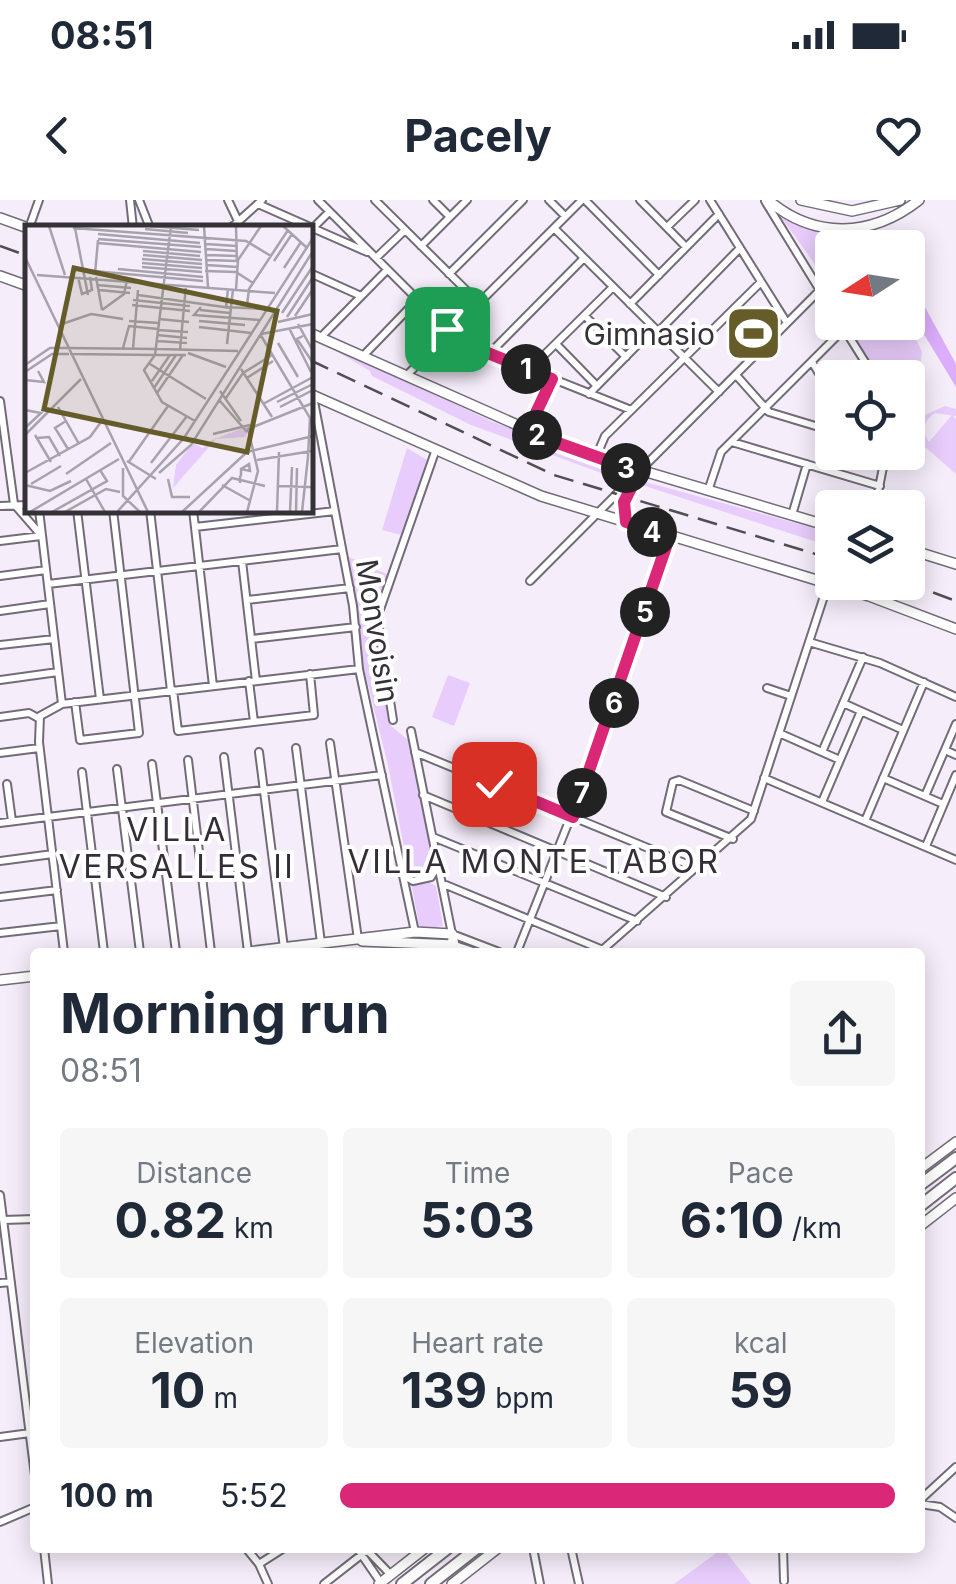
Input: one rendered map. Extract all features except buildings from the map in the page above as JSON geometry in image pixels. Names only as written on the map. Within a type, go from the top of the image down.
[{"type":"highway","points":[[925,1182],[956,1158]]},
{"type":"highway","points":[[925,1202],[956,1178]]},
{"type":"highway","points":[[402,1584],[442,1553]]},
{"type":"highway","points":[[432,1584],[471,1553]]},
{"type":"main road","points":[[766,200],[795,218],[828,228],[859,229],[886,222],[919,200]]},
{"type":"main road","points":[[805,202],[852,210],[900,200]]},
{"type":"main road","points":[[805,202],[828,228]]},
{"type":"main road","points":[[828,228],[852,210]]},
{"type":"main road","points":[[0,218],[25,227]]},
{"type":"main road","points":[[0,276],[25,285]]},
{"type":"main road","points":[[315,336],[527,432],[596,458],[815,523]]},
{"type":"main road","points":[[312,394],[435,452],[596,515],[815,580]]},
{"type":"main road","points":[[628,525],[624,502],[639,472]]},
{"type":"main road","points":[[925,554],[956,564]]},
{"type":"main road","points":[[874,600],[956,629]]},
{"type":"main road","points":[[314,947],[345,947],[358,940],[454,944]]},
{"type":"main road","points":[[0,980],[30,977]]},
{"type":"main road","points":[[925,1165],[956,1142]]},
{"type":"main road","points":[[925,1222],[956,1198]]},
{"type":"main road","points":[[380,1583],[418,1553]]},
{"type":"main road","points":[[452,1584],[492,1553]]},
{"type":"street","points":[[29,225],[38,200]]},
{"type":"street","points":[[130,200],[133,225]]},
{"type":"street","points":[[139,200],[149,225]]},
{"type":"street","points":[[228,200],[238,221]]},
{"type":"street","points":[[318,200],[448,334],[631,410]]},
{"type":"street","points":[[375,200],[478,303]]},
{"type":"street","points":[[433,200],[450,217]]},
{"type":"street","points":[[421,246],[466,200]]},
{"type":"street","points":[[449,274],[523,200]]},
{"type":"street","points":[[549,200],[566,216]]},
{"type":"street","points":[[405,378],[584,200],[658,274]]},
{"type":"street","points":[[640,200],[686,247]]},
{"type":"street","points":[[667,228],[695,200]]},
{"type":"street","points":[[710,200],[787,324]]},
{"type":"street","points":[[766,200],[815,282]]},
{"type":"street","points":[[234,225],[260,202],[307,225]]},
{"type":"street","points":[[329,212],[313,228],[374,256]]},
{"type":"street","points":[[630,304],[719,214]]},
{"type":"street","points":[[554,228],[719,392]]},
{"type":"street","points":[[374,256],[405,230]]},
{"type":"street","points":[[589,394],[740,248]]},
{"type":"street","points":[[489,354],[584,258]]},
{"type":"street","points":[[315,336],[387,270]]},
{"type":"street","points":[[312,273],[361,296]]},
{"type":"street","points":[[596,458],[604,438],[762,282]]},
{"type":"street","points":[[530,370],[613,288]]},
{"type":"street","points":[[530,581],[815,295]]},
{"type":"street","points":[[362,357],[418,300]]},
{"type":"street","points":[[585,316],[626,357]]},
{"type":"street","points":[[708,492],[718,457],[830,340]]},
{"type":"street","points":[[556,344],[597,386]]},
{"type":"street","points":[[812,362],[815,367]]},
{"type":"street","points":[[736,375],[765,408],[815,425]]},
{"type":"street","points":[[527,432],[552,379]]},
{"type":"street","name":"Monvoisin","points":[[312,399],[350,588],[358,669],[417,942]]},
{"type":"street","points":[[0,403],[4,471],[15,507],[42,536]]},
{"type":"street","points":[[731,442],[880,486]]},
{"type":"street","points":[[393,720],[377,618],[435,452]]},
{"type":"street","points":[[792,516],[807,464]]},
{"type":"street","points":[[879,490],[883,470]]},
{"type":"street","points":[[0,506],[25,505]]},
{"type":"street","points":[[195,528],[290,513],[335,511]]},
{"type":"street","points":[[39,512],[62,704]]},
{"type":"street","points":[[77,512],[100,699]]},
{"type":"street","points":[[75,702],[80,740],[139,733],[113,512]]},
{"type":"street","points":[[150,512],[178,731],[314,716],[310,674]]},
{"type":"street","points":[[193,512],[212,686]]},
{"type":"street","points":[[0,541],[42,536]]},
{"type":"street","points":[[519,948],[573,817],[669,538]]},
{"type":"street","points":[[48,584],[342,550]]},
{"type":"street","points":[[242,561],[251,639],[254,722]]},
{"type":"street","points":[[0,576],[46,570]]},
{"type":"street","points":[[247,600],[350,588]]},
{"type":"street","points":[[606,948],[733,839],[754,811],[823,600]]},
{"type":"street","points":[[0,611],[50,604]]},
{"type":"street","points":[[251,639],[356,627]]},
{"type":"street","points":[[0,646],[54,639]]},
{"type":"street","points":[[809,642],[863,658],[956,697]]},
{"type":"street","points":[[822,752],[863,658]]},
{"type":"street","points":[[38,718],[62,704],[75,702],[358,669]]},
{"type":"street","points":[[0,680],[58,672]]},
{"type":"street","points":[[865,820],[924,682]]},
{"type":"street","points":[[767,688],[791,696]]},
{"type":"street","points":[[843,703],[903,730]]},
{"type":"street","points":[[822,802],[861,711]]},
{"type":"street","points":[[0,716],[31,713],[38,718]]},
{"type":"street","points":[[38,718],[64,948]]},
{"type":"street","points":[[925,796],[956,724]]},
{"type":"street","points":[[411,732],[445,884],[445,900]]},
{"type":"street","points":[[779,733],[840,760]]},
{"type":"street","points":[[330,743],[358,940]]},
{"type":"street","points":[[0,753],[40,748]]},
{"type":"street","points":[[296,748],[314,947]]},
{"type":"street","points":[[945,750],[956,754]]},
{"type":"street","points":[[259,752],[280,948]]},
{"type":"street","points":[[415,752],[698,869]]},
{"type":"street","points":[[224,757],[248,948]]},
{"type":"street","points":[[188,760],[211,948]]},
{"type":"street","points":[[152,764],[175,948]]},
{"type":"street","points":[[117,769],[140,948]]},
{"type":"street","points":[[82,772],[104,948]]},
{"type":"street","points":[[0,823],[382,775]]},
{"type":"street","points":[[926,846],[956,775]]},
{"type":"street","points":[[764,778],[956,860]]},
{"type":"street","points":[[883,778],[944,804]]},
{"type":"street","points":[[733,839],[665,810],[676,780],[754,811]]},
{"type":"street","points":[[7,784],[12,822]]},
{"type":"street","points":[[424,795],[666,897]]},
{"type":"street","points":[[431,877],[436,869],[433,840]]},
{"type":"street","points":[[433,840],[637,922]]},
{"type":"street","points":[[0,860],[53,854]]},
{"type":"street","points":[[403,874],[416,881]]},
{"type":"street","points":[[407,894],[416,881],[431,877],[439,881],[454,944]]},
{"type":"street","points":[[445,884],[595,948]]},
{"type":"street","points":[[0,897],[57,890]]},
{"type":"street","points":[[0,933],[61,926]]},
{"type":"street","points":[[0,1195],[30,1420]]},
{"type":"street","points":[[3,1220],[30,1218]]},
{"type":"street","points":[[0,1284],[11,1282]]},
{"type":"street","points":[[0,1437],[30,1427]]},
{"type":"street","points":[[925,1497],[956,1468]]},
{"type":"street","points":[[944,1478],[956,1478]]},
{"type":"street","points":[[925,1503],[956,1518]]},
{"type":"street","points":[[0,1512],[1,1522],[30,1509]]},
{"type":"street","points":[[45,1553],[48,1584]]},
{"type":"street","points":[[250,1553],[268,1584]]},
{"type":"street","points":[[259,1564],[276,1553]]},
{"type":"street","points":[[324,1584],[359,1553]]},
{"type":"street","points":[[366,1553],[380,1583]]},
{"type":"street","points":[[368,1553],[390,1574]]},
{"type":"street","points":[[534,1553],[540,1584]]},
{"type":"street","points":[[535,1558],[539,1553]]},
{"type":"street","points":[[573,1553],[580,1584]]},
{"type":"street","points":[[782,1553],[784,1580]]},
{"type":"shaded area","points":[[778,213],[815,230],[815,264]]},
{"type":"shaded area","points":[[925,307],[956,364],[956,387],[925,336]]},
{"type":"shaded area","points":[[314,338],[493,422],[632,473],[623,481],[471,425],[372,376],[370,371]]},
{"type":"shaded area","points":[[856,340],[916,340],[922,352],[921,360],[868,360]]},
{"type":"shaded area","points":[[945,406],[956,409],[956,416],[952,416],[956,419],[956,474],[925,447],[925,433],[929,442],[952,415],[935,413],[925,426],[925,415]]},
{"type":"shaded area","points":[[407,448],[427,460],[402,535],[382,530]]},
{"type":"shaded area","points":[[642,481],[815,528],[815,541],[639,484]]},
{"type":"shaded area","points":[[349,557],[389,575],[374,625],[391,726],[408,740],[434,866],[429,882],[436,886],[443,926],[420,929],[388,765],[363,665]]},
{"type":"shaded area","points":[[448,675],[470,683],[454,726],[432,717]]},
{"type":"shaded area","points":[[716,1553],[727,1553],[751,1584],[674,1584]]},
{"type":"railway","points":[[0,246],[25,255]]},
{"type":"railway","points":[[312,361],[554,475],[815,554]]},
{"type":"railway","points":[[925,589],[956,601]]},
{"type":"place","name":"Gimnasio","points":[[754,334]]},
{"type":"district","name":"VILLA VERSALLES II","points":[[177,848]]},
{"type":"district","name":"VILLA MONTE TABOR","points":[[534,861]]},
{"type":"route","points":[[447,329],[450,332],[446,336],[552,379],[527,432],[639,472],[624,502],[626,522],[669,538],[573,817],[494,784]]}]
